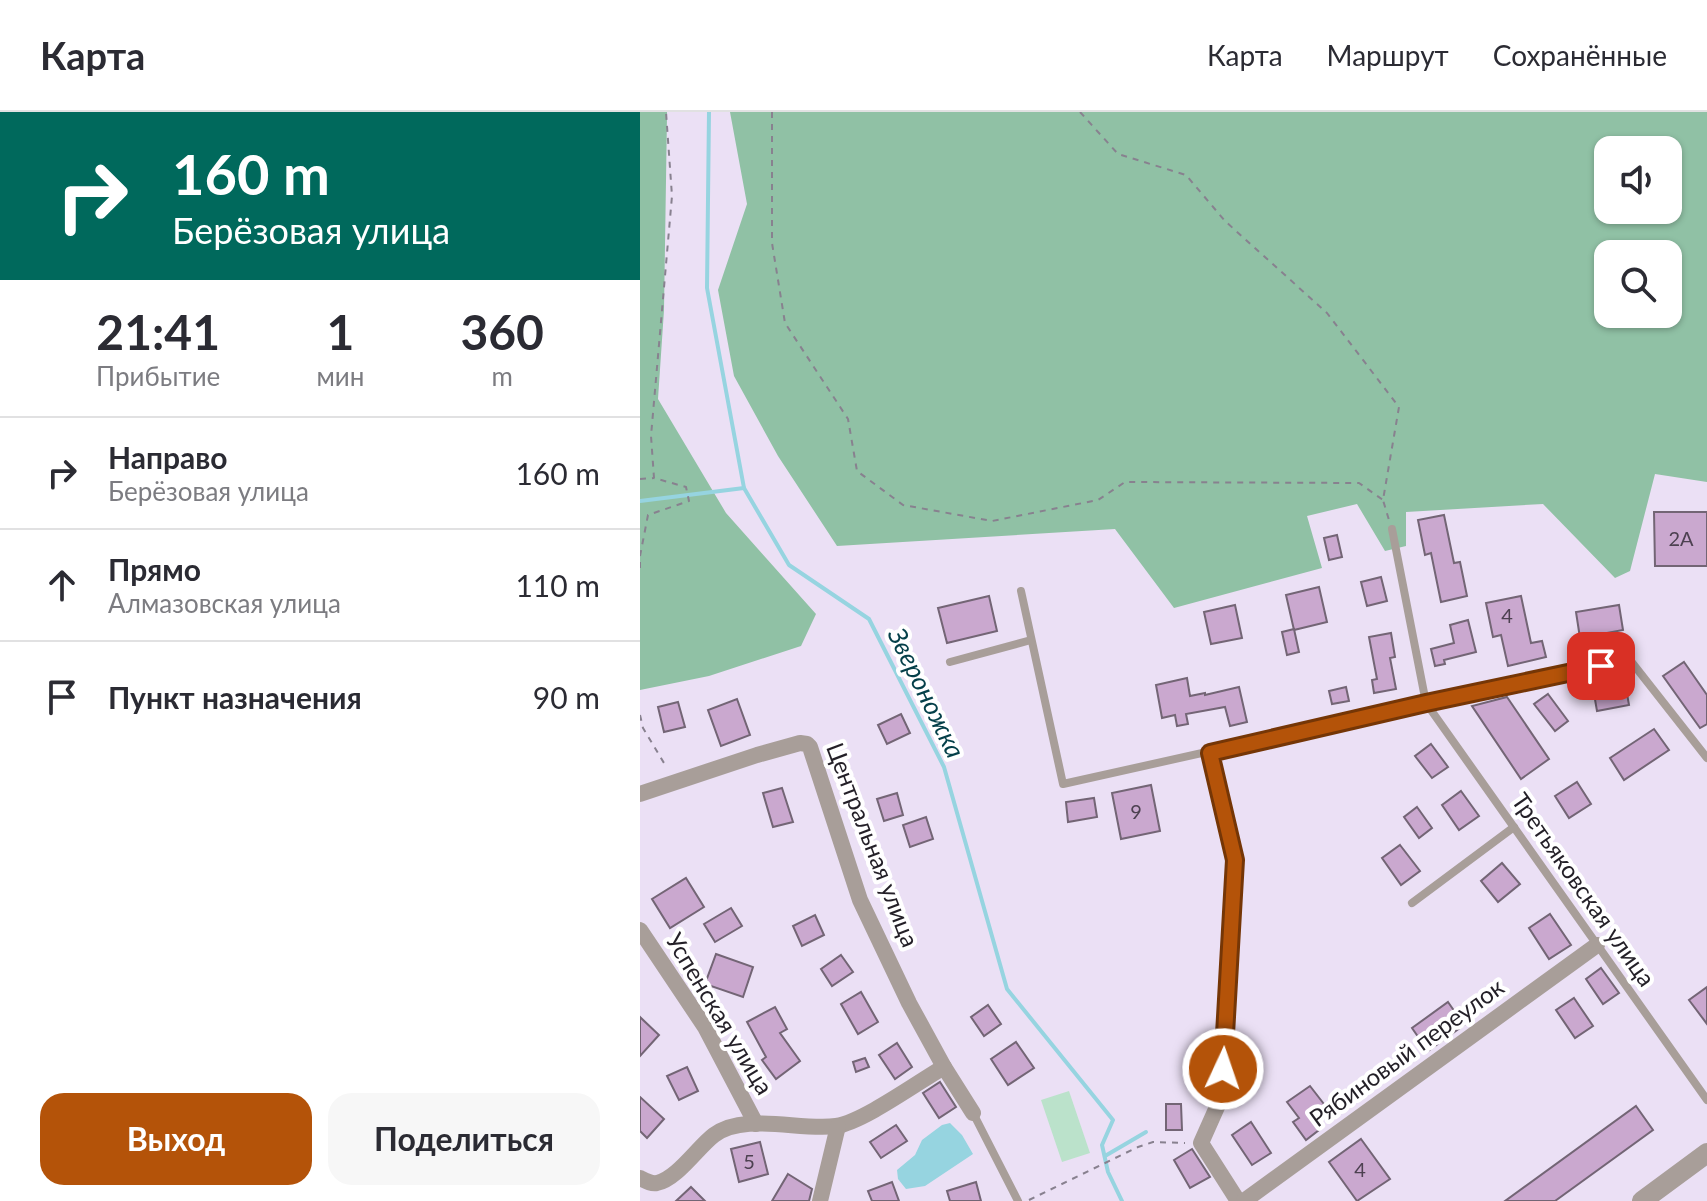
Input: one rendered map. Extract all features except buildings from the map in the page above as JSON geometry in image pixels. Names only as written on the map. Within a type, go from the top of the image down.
[{"type":"street","name":"Центральная улица","points":[[640,794],[757,755],[800,743],[807,744],[860,900],[909,1003],[973,1113]]},
{"type":"street","points":[[1210,753],[1235,860],[1221,1098],[1201,1143],[1238,1201]]},
{"type":"street","name":"Успенская улица","points":[[640,930],[705,1027],[756,1124]]},
{"type":"street","name":"Рябиновый переулок","points":[[1244,1201],[1597,945]]},
{"type":"street","points":[[640,1178],[650,1183],[663,1181],[722,1129],[756,1124],[838,1126],[864,1116],[944,1067]]},
{"type":"street","points":[[820,1201],[838,1126]]},
{"type":"street","points":[[1642,1201],[1707,1153]]},
{"type":"lane","points":[[1392,529],[1426,703]]},
{"type":"lane","points":[[1021,591],[1063,784],[1630,660],[1707,758]]},
{"type":"lane","points":[[950,662],[1031,640]]},
{"type":"lane","name":"Третьяковская улица","points":[[1426,703],[1707,1100]]},
{"type":"lane","points":[[1412,903],[1514,827]]},
{"type":"lane","name":"Центральная улица","points":[[973,1113],[1018,1201]]},
{"type":"path","points":[[654,478],[651,436],[672,196],[666,112]]},
{"type":"path","points":[[772,112],[772,243],[785,323],[848,419],[857,471],[903,505],[992,521],[1098,500],[1125,482],[1359,483],[1383,500]]},
{"type":"path","points":[[1080,112],[1118,154],[1186,175],[1225,221],[1327,313],[1399,407],[1383,500],[1392,529]]},
{"type":"path","points":[[640,479],[654,478],[686,487],[689,501],[648,515],[640,568]]},
{"type":"path","points":[[640,715],[643,728],[676,783]]},
{"type":"path","points":[[1028,1201],[1153,1142],[1201,1143]]},
{"type":"green space","points":[[640,112],[667,112],[664,310],[658,399],[726,513],[816,614],[801,646],[709,676],[640,690]]},
{"type":"green space","points":[[730,112],[1707,112],[1707,482],[1655,474],[1630,571],[1615,578],[1543,504],[1406,512],[1406,546],[1385,551],[1357,504],[1307,516],[1322,568],[1174,608],[1115,529],[837,546],[778,456],[734,376],[718,290],[747,204]]},
{"type":"green space","points":[[1069,1091],[1090,1153],[1062,1162],[1041,1100]]},
{"type":"water","points":[[950,1123],[962,1135],[973,1154],[925,1186],[906,1189],[898,1179],[897,1170],[915,1155],[922,1140],[942,1125]]},
{"type":"waterway","name":"Звероножка","points":[[709,112],[707,288],[744,488],[789,565],[869,619],[944,767],[1007,989],[1113,1120],[1102,1145],[1108,1172],[1122,1201]]},
{"type":"waterway","points":[[640,501],[744,488]]},
{"type":"waterway","points":[[1105,1156],[1146,1132]]},
{"type":"route","points":[[1223,1069],[1235,860],[1210,753],[1601,666]]}]
